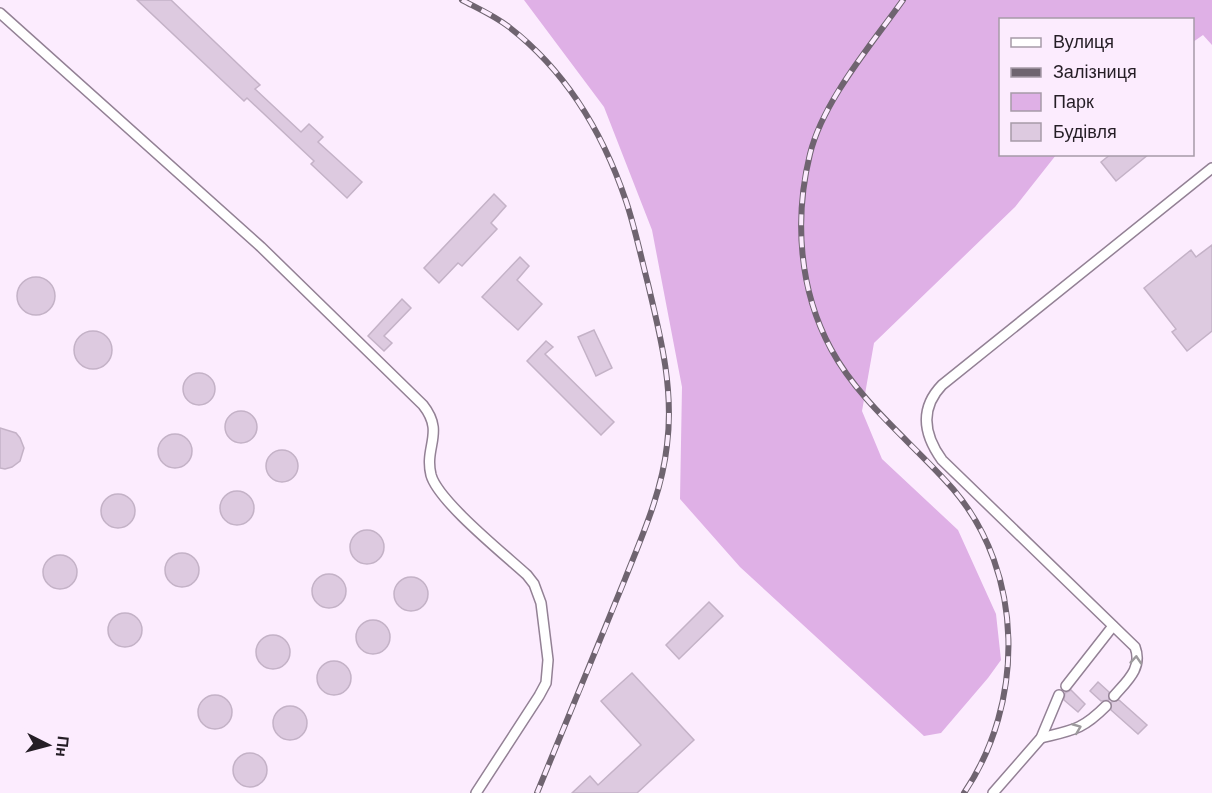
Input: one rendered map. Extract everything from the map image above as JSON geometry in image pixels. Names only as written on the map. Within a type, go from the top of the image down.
[{"type":"street","points":[[0,13],[261,247],[430,413],[434,424],[434,435],[429,463],[434,485],[448,502],[534,584],[541,603],[547,651],[546,683],[476,793]]},
{"type":"street","points":[[1114,696],[1134,673],[1138,660],[1136,647],[942,460],[931,446],[926,428],[927,410],[934,393],[942,385],[1212,168]]},
{"type":"street","points":[[1066,686],[1113,626]]},
{"type":"street","points":[[993,793],[1041,738],[1059,695]]},
{"type":"street","points":[[1041,738],[1077,729],[1090,722],[1106,705]]},
{"type":"green space","points":[[524,0],[1212,0],[1212,45],[1203,35],[1194,41],[1194,18],[999,18],[999,156],[1055,156],[1015,207],[874,343],[862,411],[882,459],[958,530],[996,614],[1001,660],[941,733],[924,736],[740,567],[680,499],[682,387],[652,230],[604,107]]},
{"type":"building","points":[[137,0],[171,0],[260,85],[255,89],[301,132],[309,124],[323,137],[318,142],[362,182],[347,198],[311,164],[314,161],[247,98],[244,101]]},
{"type":"building","points":[[1108,156],[1147,156],[1116,181],[1101,162]]},
{"type":"building","points":[[494,194],[506,206],[491,223],[497,229],[462,266],[458,263],[439,283],[424,268]]},
{"type":"building","points":[[1212,245],[1212,331],[1187,351],[1172,332],[1176,329],[1144,288],[1191,250],[1196,257]]},
{"type":"building","points":[[520,257],[529,266],[517,280],[542,304],[518,330],[482,297]]},
{"type":"building","points":[[36,277],[49,283],[55,296],[49,309],[36,315],[23,309],[17,296],[23,283]]},
{"type":"building","points":[[402,299],[411,308],[384,336],[392,343],[384,351],[368,336]]},
{"type":"building","points":[[594,330],[612,368],[596,376],[578,337]]},
{"type":"building","points":[[93,331],[106,337],[112,350],[106,363],[93,369],[80,363],[74,350],[80,337]]},
{"type":"building","points":[[546,341],[553,347],[545,354],[614,422],[601,435],[527,361]]},
{"type":"building","points":[[199,373],[210,378],[215,389],[210,400],[199,405],[188,400],[183,389],[188,378]]},
{"type":"building","points":[[241,411],[252,416],[257,427],[252,438],[241,443],[230,438],[225,427],[230,416]]},
{"type":"building","points":[[0,428],[16,433],[24,448],[20,461],[5,469],[0,468]]},
{"type":"building","points":[[175,434],[187,439],[192,451],[187,463],[175,468],[163,463],[158,451],[163,439]]},
{"type":"building","points":[[282,450],[293,455],[298,466],[293,477],[282,482],[271,477],[266,466],[271,455]]},
{"type":"building","points":[[237,491],[249,496],[254,508],[249,520],[237,525],[225,520],[220,508],[225,496]]},
{"type":"building","points":[[118,494],[130,499],[135,511],[130,523],[118,528],[106,523],[101,511],[106,499]]},
{"type":"building","points":[[367,530],[379,535],[384,547],[379,559],[367,564],[355,559],[350,547],[355,535]]},
{"type":"building","points":[[182,553],[194,558],[199,570],[194,582],[182,587],[170,582],[165,570],[170,558]]},
{"type":"building","points":[[60,555],[72,560],[77,572],[72,584],[60,589],[48,584],[43,572],[48,560]]},
{"type":"building","points":[[329,574],[341,579],[346,591],[341,603],[329,608],[317,603],[312,591],[317,579]]},
{"type":"building","points":[[411,577],[423,582],[428,594],[423,606],[411,611],[399,606],[394,594],[399,582]]},
{"type":"building","points":[[709,602],[723,616],[679,659],[666,645]]},
{"type":"building","points":[[125,613],[137,618],[142,630],[137,642],[125,647],[113,642],[108,630],[113,618]]},
{"type":"building","points":[[373,620],[385,625],[390,637],[385,649],[373,654],[361,649],[356,637],[361,625]]},
{"type":"building","points":[[273,635],[285,640],[290,652],[285,664],[273,669],[261,664],[256,652],[261,640]]},
{"type":"building","points":[[334,661],[346,666],[351,678],[346,690],[334,695],[322,690],[317,678],[322,666]]},
{"type":"building","points":[[632,673],[694,740],[637,793],[572,793],[590,776],[598,785],[641,745],[601,701]]},
{"type":"building","points":[[1098,682],[1109,692],[1109,700],[1101,701],[1090,691]]},
{"type":"building","points":[[1071,690],[1085,704],[1078,712],[1064,700],[1065,693]]},
{"type":"building","points":[[215,695],[227,700],[232,712],[227,724],[215,729],[203,724],[198,712],[203,700]]},
{"type":"building","points":[[1119,700],[1147,725],[1138,734],[1111,710],[1111,702]]},
{"type":"building","points":[[290,706],[302,711],[307,723],[302,735],[290,740],[278,735],[273,723],[278,711]]},
{"type":"building","points":[[250,753],[262,758],[267,770],[262,782],[250,787],[238,782],[233,770],[238,758]]},
{"type":"railway","points":[[462,0],[504,23],[548,63],[580,105],[606,151],[632,222],[657,324],[665,364],[669,404],[667,445],[656,497],[625,579],[537,793]]},
{"type":"railway","points":[[903,0],[849,74],[816,134],[810,154],[802,204],[802,254],[806,279],[820,326],[843,369],[872,405],[953,489],[977,522],[994,559],[1004,598],[1008,639],[1006,679],[998,719],[984,758],[964,793]]}]
